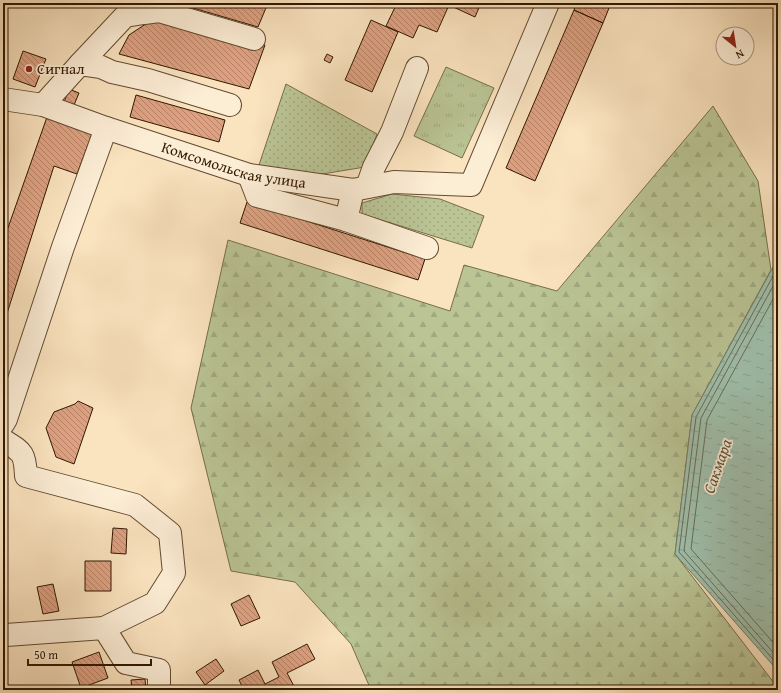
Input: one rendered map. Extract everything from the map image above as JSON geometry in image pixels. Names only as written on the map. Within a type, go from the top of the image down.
[{"type":"street","name":"Комсомольская улица","points":[[3,99],[43,105],[106,128],[249,176],[360,189],[394,182],[472,185],[548,3]]},
{"type":"street","points":[[43,105],[130,10],[144,12],[159,11],[254,39]]},
{"type":"street","points":[[80,64],[101,67],[112,72],[148,80],[230,105]]},
{"type":"street","points":[[346,220],[360,189],[374,168],[392,132],[417,68]]},
{"type":"street","points":[[3,424],[106,128]]},
{"type":"street","points":[[249,176],[257,196],[346,220],[426,248]]},
{"type":"street","points":[[3,440],[19,450],[26,461],[26,476],[135,505],[170,533],[174,573],[155,603],[104,628],[3,634]]},
{"type":"street","points":[[104,628],[126,663],[159,670],[159,690]]},
{"type":"green space","points":[[446,67],[494,88],[462,158],[414,136]]},
{"type":"green space","points":[[286,84],[377,134],[365,167],[310,176],[259,165]]},
{"type":"green space","points":[[713,106],[758,181],[771,270],[692,415],[675,554],[778,688],[778,690],[371,690],[351,644],[295,582],[231,571],[191,408],[228,240],[450,311],[464,265],[557,291]]},
{"type":"green space","points":[[392,194],[440,199],[484,216],[472,248],[362,214],[362,203]]},
{"type":"water","name":"Сакмара","points":[[778,258],[778,671],[675,554],[692,415]]},
{"type":"building","points":[[176,3],[268,3],[258,27]]},
{"type":"building","points":[[397,3],[444,3],[449,5],[437,32],[419,25],[413,38],[386,26]]},
{"type":"building","points":[[449,3],[481,3],[475,17],[449,5]]},
{"type":"building","points":[[577,3],[611,3],[603,23],[574,10]]},
{"type":"building","points":[[574,10],[603,23],[535,181],[506,168]]},
{"type":"building","points":[[158,16],[265,45],[249,89],[119,54],[129,35]]},
{"type":"building","points":[[371,20],[398,32],[372,92],[345,80]]},
{"type":"building","name":"Сигнал","points":[[23,51],[46,59],[35,87],[13,79]]},
{"type":"building","points":[[327,54],[333,57],[330,63],[324,60]]},
{"type":"building","points":[[69,89],[79,93],[74,105],[64,102]]},
{"type":"building","points":[[136,95],[225,120],[219,142],[130,117]]},
{"type":"building","points":[[47,117],[92,134],[77,174],[54,166],[3,326],[3,242]]},
{"type":"building","points":[[247,202],[425,259],[418,280],[240,223]]},
{"type":"building","points":[[78,401],[93,408],[74,464],[56,457],[46,428],[54,412],[75,404]]},
{"type":"building","points":[[113,528],[127,529],[126,554],[111,553]]},
{"type":"building","points":[[85,561],[111,561],[111,591],[85,591]]},
{"type":"building","points":[[53,584],[59,611],[43,614],[37,587]]},
{"type":"building","points":[[249,595],[260,618],[241,626],[231,604]]},
{"type":"building","points":[[307,644],[315,659],[287,673],[296,690],[244,690],[239,680],[258,670],[265,684],[279,677],[272,662]]},
{"type":"building","points":[[99,652],[108,678],[81,688],[72,662]]},
{"type":"building","points":[[216,659],[224,671],[205,685],[196,672]]},
{"type":"building","points":[[145,679],[146,690],[132,690],[131,680]]},
{"type":"place","name":"Сигнал","points":[[29,69]]}]
